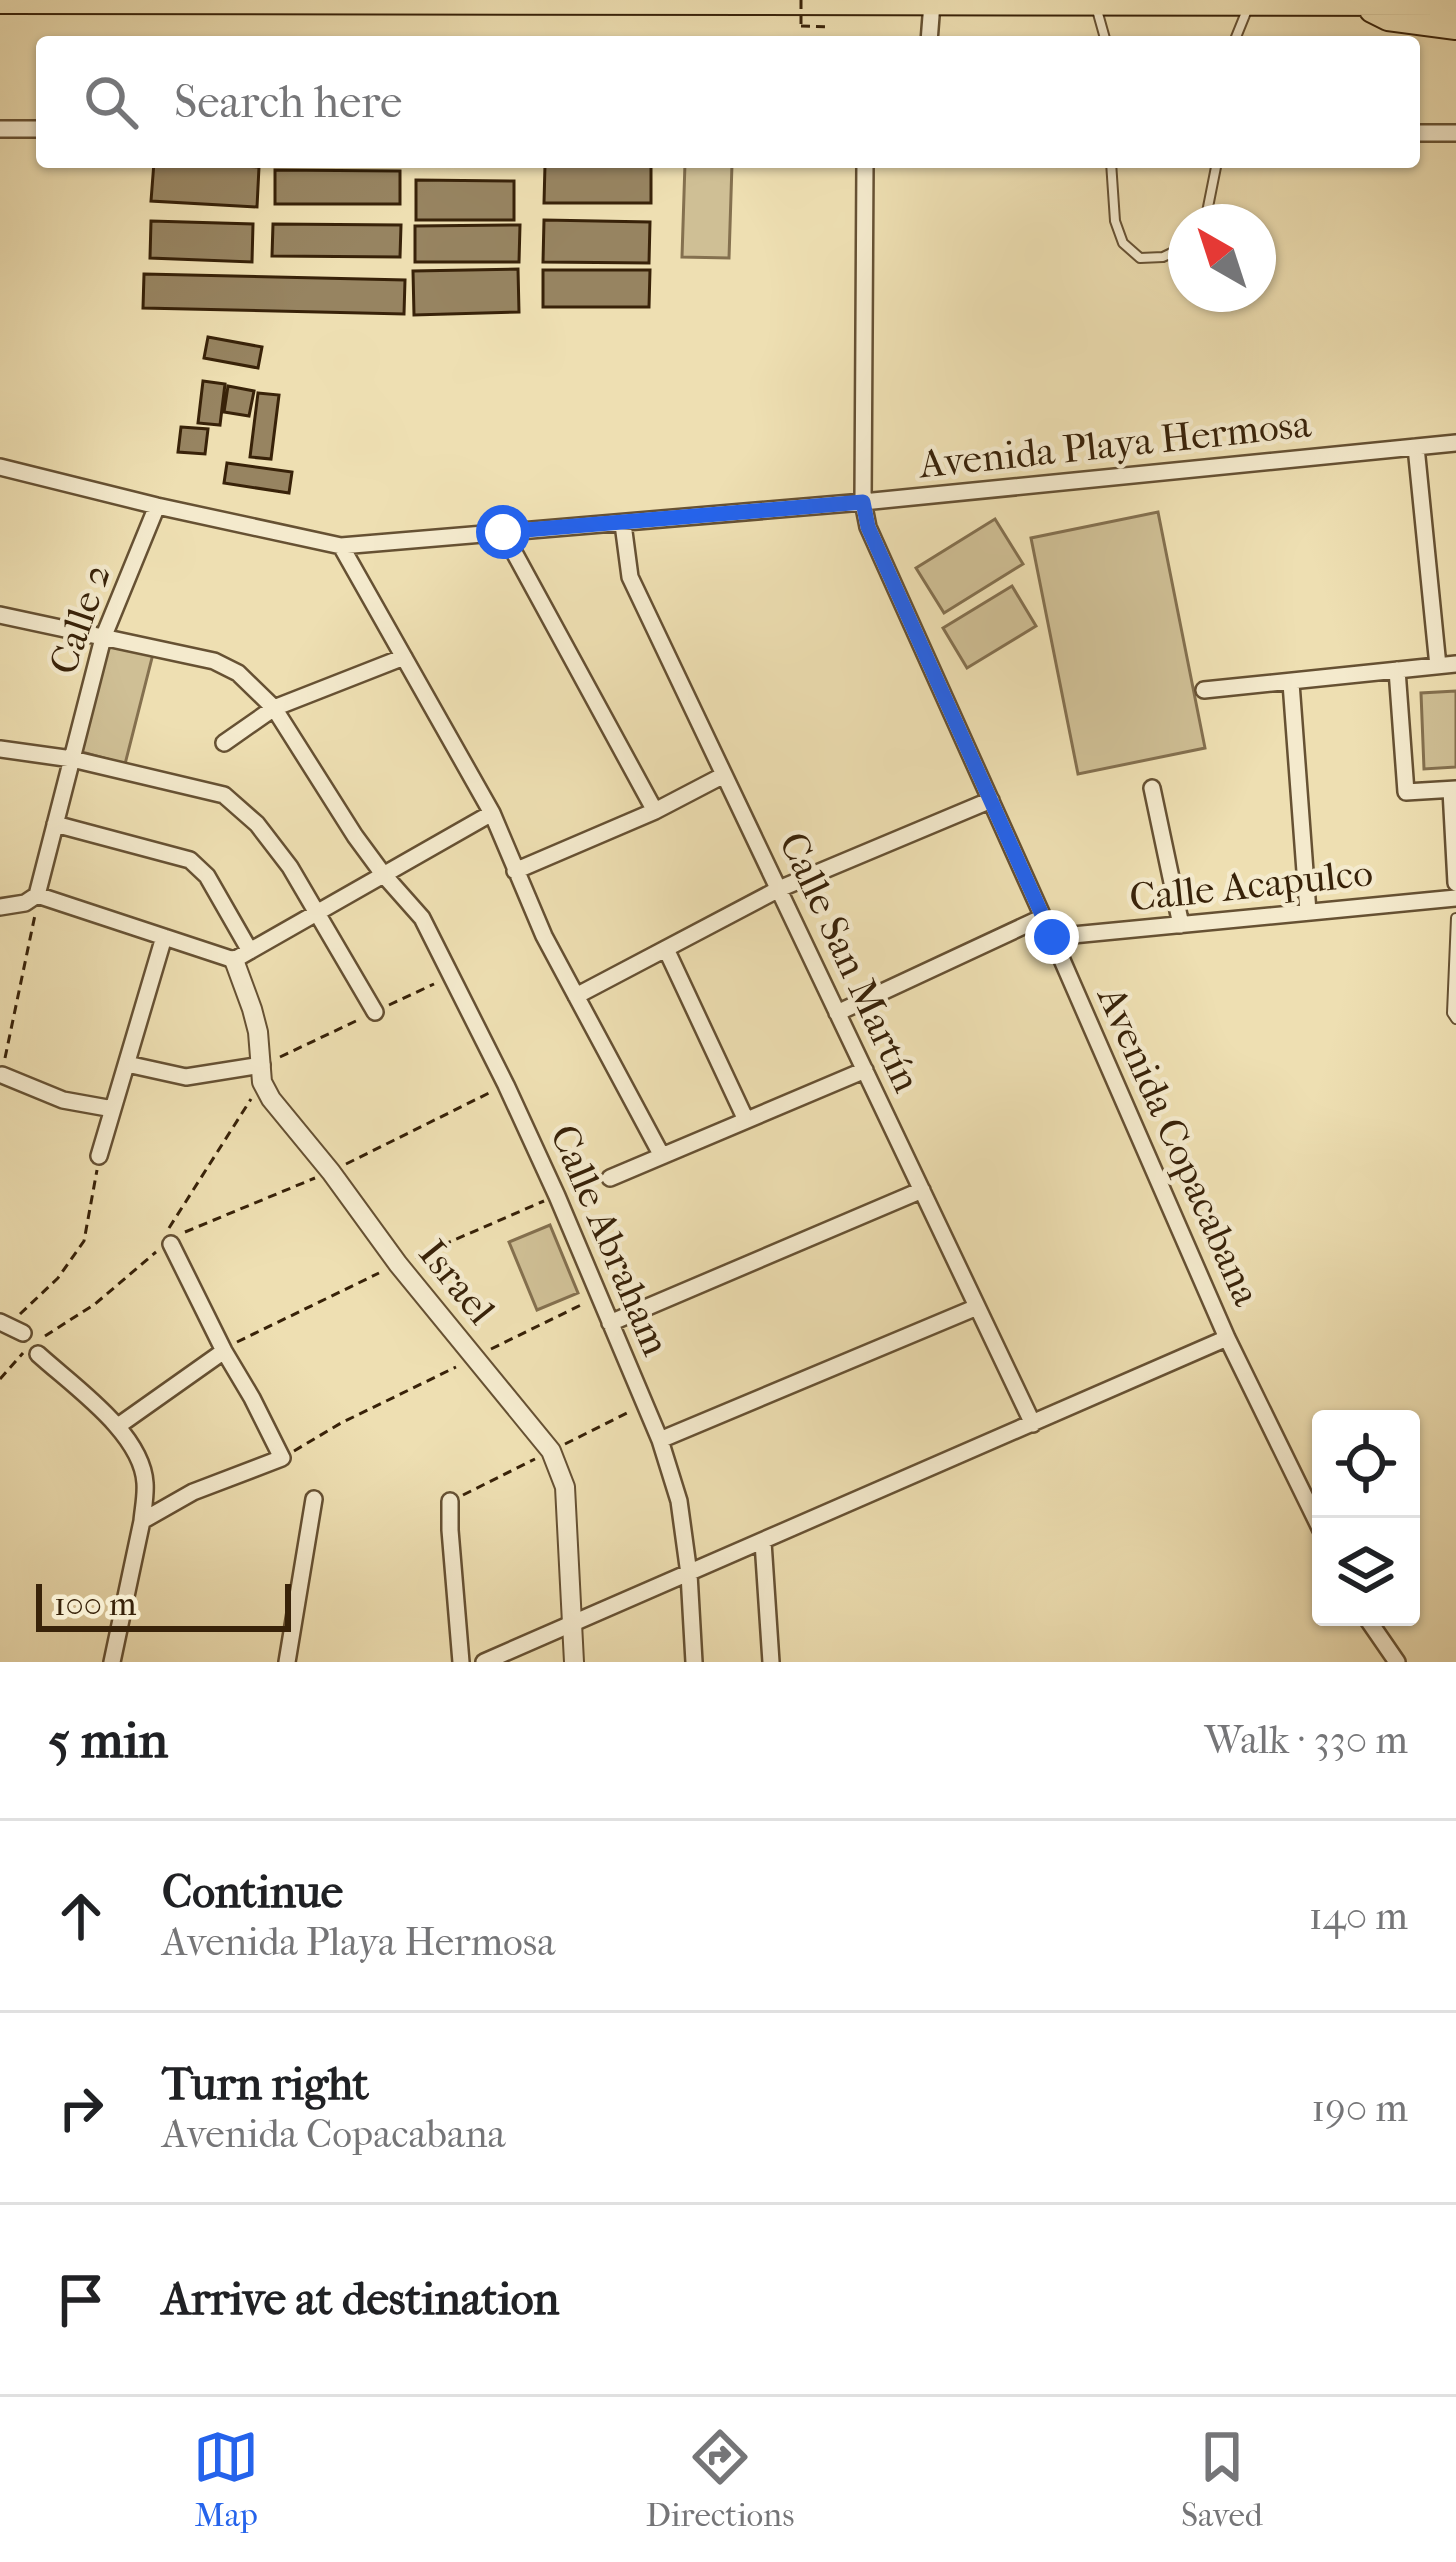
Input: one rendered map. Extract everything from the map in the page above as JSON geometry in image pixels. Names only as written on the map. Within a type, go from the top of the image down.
[{"type":"highway","points":[[0,1],[1456,3]]},
{"type":"highway","points":[[1359,3],[1388,19],[1456,27]]},
{"type":"street","points":[[929,36],[932,1]]},
{"type":"street","points":[[0,129],[36,129]]},
{"type":"street","points":[[1420,133],[1456,134]]},
{"type":"street","name":"Avenida Copacabana","points":[[865,168],[863,502],[868,527],[1227,1338],[1315,1518]]},
{"type":"street","name":"Avenida Playa Hermosa","points":[[0,467],[341,546],[863,502],[1456,443]]},
{"type":"street","points":[[1204,690],[1447,665],[1416,447]]},
{"type":"street","name":"Calle 2","points":[[37,895],[103,638],[157,506]]},
{"type":"street","name":"Calle San Martín","points":[[622,524],[630,577],[1033,1424]]},
{"type":"street","points":[[503,532],[656,811]]},
{"type":"street","points":[[341,546],[492,813],[544,937],[662,1156]]},
{"type":"street","name":"Calle Abraham","points":[[0,615],[146,644],[214,661],[238,673],[274,708],[355,836],[422,918],[556,1196],[659,1440],[679,1501],[694,1662]]},
{"type":"street","points":[[224,743],[274,708],[404,657]]},
{"type":"street","points":[[1396,670],[1406,792],[1453,789],[1456,884]]},
{"type":"street","points":[[1291,683],[1308,913]]},
{"type":"street","points":[[0,749],[72,759],[224,795],[257,824],[290,867],[375,1012]]},
{"type":"street","points":[[515,871],[656,811],[724,775]]},
{"type":"street","points":[[1152,788],[1181,925]]},
{"type":"street","points":[[576,996],[779,889],[991,800]]},
{"type":"street","points":[[0,907],[26,903],[37,895],[164,937],[242,955],[492,813]]},
{"type":"street","points":[[56,824],[190,860],[207,876],[242,955]]},
{"type":"street","name":"Calle Acapulco","points":[[1052,937],[1456,898]]},
{"type":"street","points":[[837,1013],[1043,917]]},
{"type":"street","points":[[99,1156],[164,937]]},
{"type":"street","points":[[666,949],[746,1120]]},
{"type":"street","name":"Israel","points":[[242,955],[262,1074],[271,1099],[551,1451],[560,1470],[566,1487],[574,1662]]},
{"type":"street","points":[[127,1064],[186,1077],[262,1074]]},
{"type":"street","points":[[610,1178],[865,1070]]},
{"type":"street","points":[[2,1076],[63,1100],[113,1109]]},
{"type":"street","points":[[610,1323],[922,1190]]},
{"type":"street","points":[[142,1521],[193,1492],[283,1458],[167,1239]]},
{"type":"street","points":[[659,1440],[977,1307]]},
{"type":"street","points":[[20,1336],[118,1426],[136,1452],[145,1480],[142,1521],[112,1662]]},
{"type":"street","points":[[484,1662],[1227,1338]]},
{"type":"street","points":[[118,1426],[224,1351]]},
{"type":"street","points":[[287,1662],[314,1499]]},
{"type":"street","points":[[450,1501],[461,1662]]},
{"type":"street","points":[[764,1542],[771,1662]]},
{"type":"street","points":[[1372,1626],[1397,1662]]},
{"type":"lane","points":[[1095,3],[1104,36]]},
{"type":"lane","points":[[1236,36],[1250,3]]},
{"type":"lane","points":[[1111,168],[1115,221],[1123,243],[1140,258],[1168,255]]},
{"type":"lane","points":[[1209,204],[1216,168]]},
{"type":"lane","points":[[1456,918],[1452,1013],[1456,1019]]},
{"type":"path","points":[[801,0],[801,26],[830,27]]},
{"type":"path","points":[[2,1076],[37,895]]},
{"type":"path","points":[[45,1336],[95,1304],[155,1255],[262,1074],[452,975]]},
{"type":"path","points":[[0,1378],[20,1336],[84,1241],[99,1156]]},
{"type":"path","points":[[283,1458],[341,1424],[598,1297]]},
{"type":"shaded area","points":[[685,168],[732,168],[729,258],[682,257]]},
{"type":"shaded area","points":[[1158,512],[1205,748],[1078,774],[1031,538]]},
{"type":"shaded area","points":[[995,519],[1023,564],[944,613],[916,568]]},
{"type":"shaded area","points":[[1012,586],[1036,626],[967,668],[943,628]]},
{"type":"shaded area","points":[[116,643],[154,650],[125,764],[82,752],[107,650]]},
{"type":"shaded area","points":[[1456,691],[1456,767],[1424,769],[1421,693]]},
{"type":"shaded area","points":[[550,1225],[578,1293],[537,1310],[509,1242]]},
{"type":"building","points":[[154,168],[259,168],[257,207],[151,201]]},
{"type":"building","points":[[545,168],[651,168],[651,203],[544,203]]},
{"type":"building","points":[[275,170],[400,171],[400,204],[275,204]]},
{"type":"building","points":[[416,180],[514,181],[514,220],[416,220]]},
{"type":"building","points":[[544,220],[650,222],[649,263],[543,262]]},
{"type":"building","points":[[151,221],[253,224],[252,262],[150,258]]},
{"type":"building","points":[[273,224],[401,225],[400,257],[272,256]]},
{"type":"building","points":[[520,225],[519,262],[415,262],[415,226]]},
{"type":"building","points":[[518,269],[519,312],[414,315],[413,271]]},
{"type":"building","points":[[543,270],[650,270],[649,307],[543,307]]},
{"type":"building","points":[[144,274],[405,280],[404,314],[143,308]]},
{"type":"building","points":[[208,337],[262,347],[258,368],[204,358]]},
{"type":"building","points":[[203,381],[225,384],[220,425],[198,423]]},
{"type":"building","points":[[228,386],[254,391],[249,416],[224,412]]},
{"type":"building","points":[[258,393],[279,395],[271,459],[250,457]]},
{"type":"building","points":[[181,427],[208,429],[205,454],[178,452]]},
{"type":"building","points":[[227,463],[292,472],[289,493],[224,483]]},
{"type":"route","points":[[503,532],[863,502],[868,527],[1052,937]]}]
